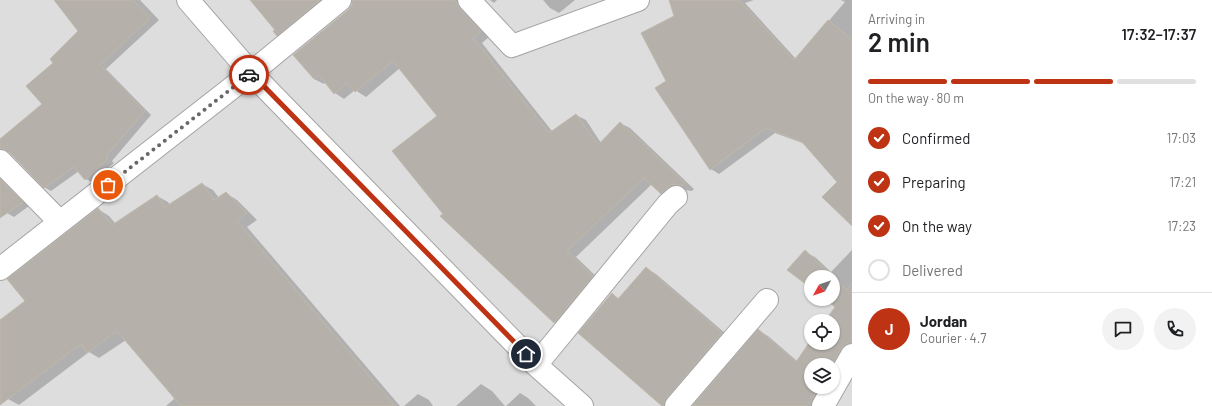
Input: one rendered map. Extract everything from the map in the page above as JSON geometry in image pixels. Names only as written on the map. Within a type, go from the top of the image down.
[{"type":"street","points":[[188,0],[251,73],[536,365],[582,406]]},
{"type":"street","points":[[0,269],[251,73],[340,0]]},
{"type":"street","points":[[469,0],[512,46],[638,0]]},
{"type":"street","points":[[0,161],[60,222]]},
{"type":"street","points":[[536,365],[668,204],[676,197]]},
{"type":"street","points":[[676,406],[767,300]]},
{"type":"street","points":[[823,406],[852,355]]},
{"type":"shaded area","points":[[0,0],[852,0],[852,406],[0,406]]},
{"type":"building","points":[[54,0],[133,0],[150,18],[100,65],[145,111],[106,156],[108,159],[85,180],[74,167],[44,188],[9,152],[4,149],[0,149],[0,139],[42,104],[26,86],[53,63],[50,59],[78,31]]},
{"type":"building","points":[[250,0],[320,0],[277,36],[273,31],[275,30]]},
{"type":"building","points":[[352,0],[455,0],[460,9],[481,31],[473,38],[549,133],[576,114],[598,145],[620,122],[685,183],[682,186],[673,185],[661,194],[644,178],[567,251],[593,276],[554,323],[440,216],[443,214],[392,151],[437,116],[393,61],[355,92],[347,83],[334,94],[319,75],[314,79],[293,55],[348,10],[352,5]]},
{"type":"building","points":[[669,0],[739,0],[794,60],[828,20],[852,40],[852,226],[822,197],[837,182],[802,142],[766,128],[710,170],[655,88],[666,81],[641,33],[674,16]]},
{"type":"building","points":[[0,179],[23,202],[0,218]]},
{"type":"building","points":[[202,183],[214,200],[226,192],[247,213],[237,221],[395,406],[181,406],[117,331],[87,353],[81,344],[0,405],[0,320],[25,301],[7,279],[98,208],[112,225],[157,195],[165,207]]},
{"type":"building","points":[[805,250],[826,270],[804,270],[804,283],[787,270]]},
{"type":"building","points":[[646,267],[722,333],[667,398],[664,406],[662,406],[578,333],[612,293],[618,299]]},
{"type":"building","points":[[840,283],[847,290],[852,283],[852,343],[846,344],[836,358],[804,358],[804,394],[815,394],[807,406],[692,406],[758,329],[796,362],[804,350],[840,350],[840,314],[830,314],[835,307],[834,306],[840,306]]},
{"type":"way so far","points":[[108,185],[249,75]]},
{"type":"route","points":[[249,75],[251,73],[526,354]]}]
